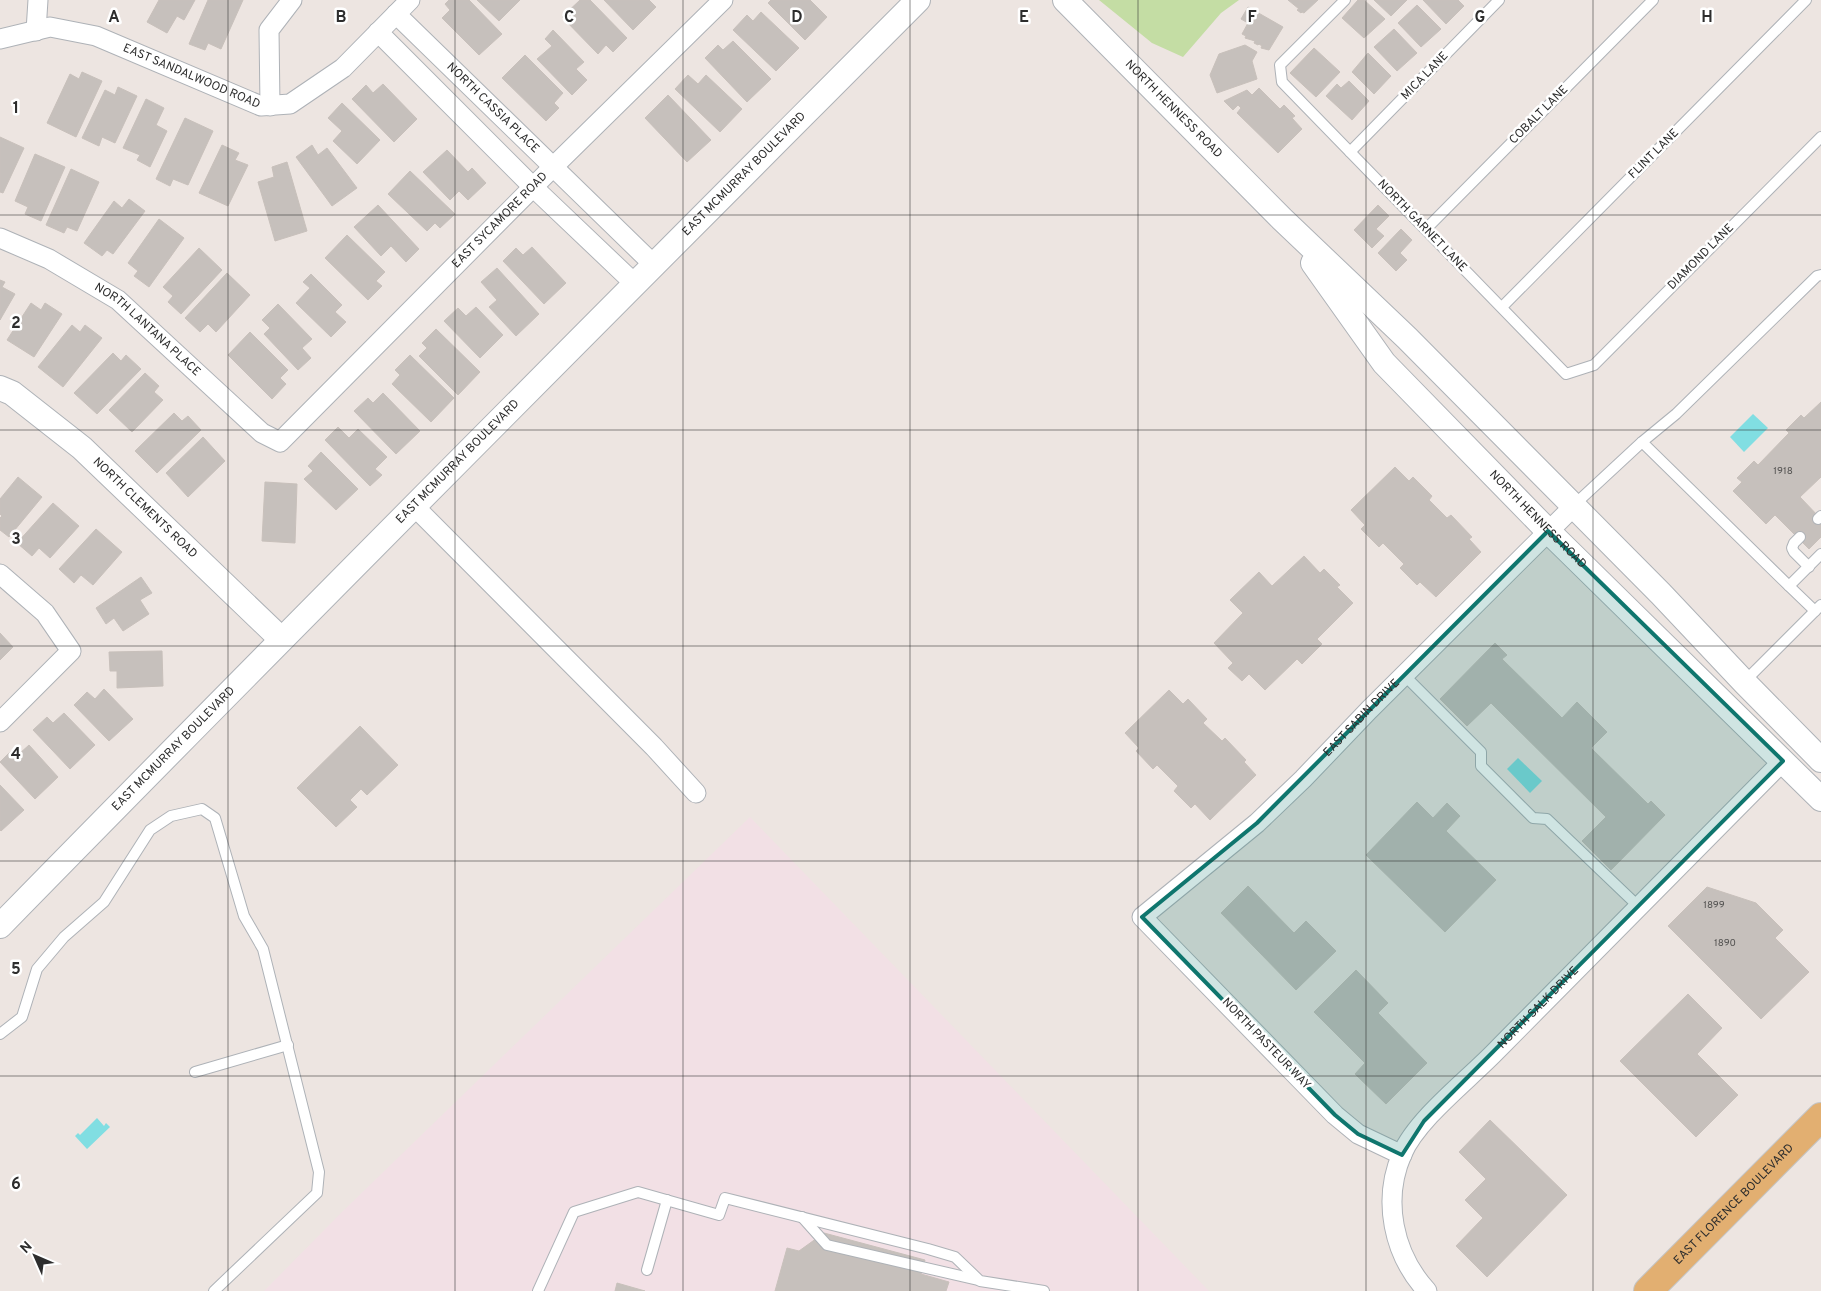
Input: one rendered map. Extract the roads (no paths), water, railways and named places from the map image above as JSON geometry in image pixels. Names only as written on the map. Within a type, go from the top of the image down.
[{"type":"main road","name":"EAST FLORENCE BOULEVARD","points":[[1648,1291],[1821,1117]]},
{"type":"street","points":[[36,31],[38,0]]},
{"type":"street","points":[[270,106],[269,30],[292,0]]},
{"type":"street","name":"EAST SANDALWOOD ROAD","points":[[0,39],[50,27],[96,36],[261,106],[270,106],[290,104],[343,68],[410,0]]},
{"type":"street","name":"EAST SYCAMORE ROAD","points":[[280,442],[554,166],[723,0]]},
{"type":"street","name":"EAST MCMURRAY BOULEVARD","points":[[0,926],[281,639],[415,507],[918,0]]},
{"type":"street","name":"NORTH HENNESS ROAD","points":[[1065,0],[1282,219],[1407,338],[1661,594],[1821,760]]},
{"type":"street","name":"NORTH CASSIA PLACE","points":[[396,14],[654,265]]},
{"type":"street","points":[[378,32],[533,187],[635,284]]},
{"type":"street","name":"NORTH HENNESS ROAD","points":[[1282,219],[1384,363],[1548,531],[1821,799]]},
{"type":"street","name":"NORTH LANTANA PLACE","points":[[0,238],[49,259],[118,300],[262,433],[280,442]]},
{"type":"street","name":"NORTH CLEMENTS ROAD","points":[[0,388],[12,393],[82,448],[281,639]]},
{"type":"street","name":"EAST SABIN DRIVE","points":[[1142,917],[1257,823],[1303,779],[1573,506]]},
{"type":"street","points":[[415,507],[647,740],[696,793]]},
{"type":"street","points":[[0,574],[45,614],[71,651],[0,722]]},
{"type":"street","name":"NORTH SALK DRIVE","points":[[1427,1291],[1406,1263],[1396,1239],[1392,1210],[1394,1182],[1402,1155],[1411,1138],[1424,1121],[1486,1061],[1783,761]]},
{"type":"street","name":"NORTH PASTEUR WAY","points":[[1142,917],[1336,1115],[1358,1134],[1402,1155]]},
{"type":"lane","name":"NORTH GARNET LANE","points":[[1344,0],[1280,65],[1282,82],[1566,374],[1577,371]]},
{"type":"lane","name":"MICA LANE","points":[[1350,152],[1499,0]]},
{"type":"lane","name":"COBALT LANE","points":[[1426,229],[1652,0]]},
{"type":"lane","name":"FLINT LANE","points":[[1502,307],[1806,0]]},
{"type":"lane","name":"DIAMOND LANE","points":[[1577,371],[1594,366],[1821,137]]},
{"type":"lane","points":[[1573,506],[1642,442],[1676,414],[1821,275]]},
{"type":"lane","points":[[1642,442],[1790,586],[1818,608],[1744,682]]},
{"type":"lane","points":[[1800,537],[1792,548],[1809,567]]},
{"type":"lane","points":[[1790,586],[1821,554]]},
{"type":"lane","points":[[1404,675],[1481,752],[1480,766],[1533,818],[1547,819],[1638,906]]},
{"type":"lane","points":[[0,1034],[22,1017],[37,969],[64,937],[104,902],[150,830],[171,816],[202,809],[215,818],[244,916],[263,949],[319,1172],[317,1193],[214,1291]]},
{"type":"lane","points":[[195,1072],[288,1046]]},
{"type":"lane","points":[[538,1291],[574,1212],[638,1192],[719,1215],[725,1198],[801,1217],[955,1257],[980,1280]]},
{"type":"lane","points":[[646,1270],[667,1200]]},
{"type":"lane","points":[[801,1217],[827,1245],[980,1280],[1044,1291]]},
{"type":"water","points":[[1753,414],[1768,428],[1744,452],[1730,437]]},
{"type":"water","points":[[1518,758],[1542,781],[1530,793],[1507,769]]},
{"type":"water","points":[[97,1118],[104,1126],[106,1123],[110,1127],[87,1149],[75,1136],[78,1133],[80,1135]]}]
